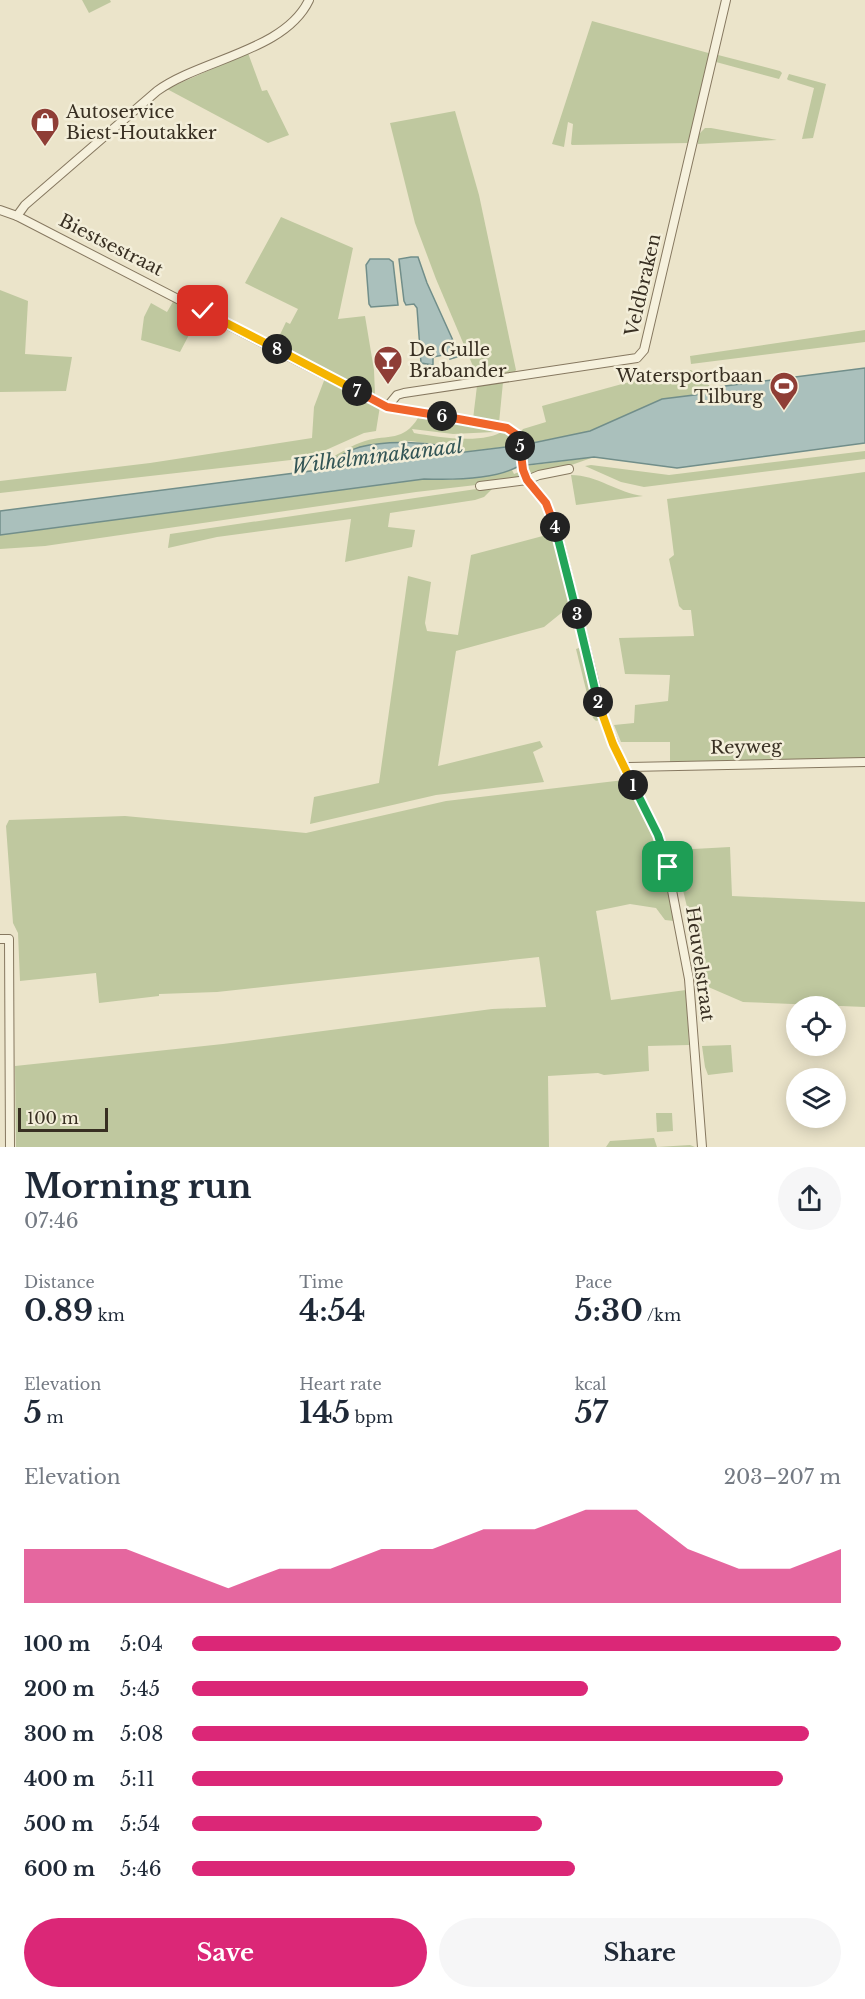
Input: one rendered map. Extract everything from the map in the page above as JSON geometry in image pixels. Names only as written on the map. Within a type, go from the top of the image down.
[{"type":"street","points":[[17,216],[25,205],[157,91],[176,79],[274,36],[297,18],[309,0]]},
{"type":"street","name":"Veldbraken","points":[[387,407],[397,395],[404,393],[637,358],[642,355],[726,0]]},
{"type":"street","name":"Biestsestraat","points":[[0,210],[17,216],[387,407],[507,428],[513,431],[519,440],[523,470],[527,480],[546,503],[553,519]]},
{"type":"street","points":[[480,486],[527,480],[569,469]]},
{"type":"street","name":"Heuvelstraat","points":[[553,519],[603,717],[621,761],[658,835],[666,859],[689,979],[702,1147]]},
{"type":"street","name":"Reyweg","points":[[628,767],[865,762]]},
{"type":"street","points":[[4,939],[10,1147]]},
{"type":"green space","points":[[82,0],[110,0],[111,2],[89,13]]},
{"type":"green space","points":[[592,21],[712,54],[689,143],[572,145],[573,124],[568,122],[564,147],[552,144]]},
{"type":"green space","points":[[248,53],[262,91],[267,90],[289,135],[268,143],[167,89]]},
{"type":"green space","points":[[718,55],[782,73],[779,79],[716,62]]},
{"type":"green space","points":[[789,74],[826,84],[813,138],[802,139],[814,88],[788,80]]},
{"type":"green space","points":[[455,111],[479,195],[516,370],[514,373],[478,378],[415,223],[390,123]]},
{"type":"green space","points":[[705,128],[777,140],[698,144],[698,135]]},
{"type":"green space","points":[[281,217],[353,248],[338,319],[365,316],[374,370],[375,394],[276,343],[286,322],[290,324],[298,309],[245,283]]},
{"type":"green space","points":[[0,290],[28,301],[25,354],[72,357],[66,391],[0,392]]},
{"type":"green space","points":[[174,300],[200,314],[180,352],[141,340],[144,317],[151,303],[167,312]]},
{"type":"green space","points":[[865,330],[865,342],[691,364],[690,356]]},
{"type":"green space","points":[[691,370],[717,392],[662,399],[590,431],[526,444],[525,440],[521,439],[520,433],[523,429],[546,422],[542,406],[662,373]]},
{"type":"green space","points":[[325,378],[380,406],[376,431],[364,433],[308,458],[0,493],[0,481],[150,463],[312,438],[314,407]]},
{"type":"green space","points":[[503,382],[499,423],[473,419],[477,386]]},
{"type":"green space","points":[[418,418],[498,430],[453,434],[412,429],[414,433],[474,439],[496,435],[504,430],[510,431],[516,441],[513,442],[513,446],[456,453],[455,447],[410,441],[381,444],[326,464],[326,461],[360,443],[395,436],[407,431]]},
{"type":"green space","points":[[865,451],[865,459],[644,487],[621,482],[585,466],[669,475]]},
{"type":"green space","points":[[594,457],[563,468],[532,474],[526,466]]},
{"type":"green space","points":[[512,470],[514,474],[521,471],[519,478],[45,546],[0,549],[0,535],[425,479],[449,480]]},
{"type":"green space","points":[[865,472],[865,759],[670,763],[670,742],[621,742],[614,725],[634,723],[635,705],[668,701],[670,675],[625,674],[619,638],[694,636],[691,610],[683,610],[679,606],[669,559],[674,555],[667,499]]},
{"type":"green space","points":[[571,475],[590,478],[643,496],[576,505]]},
{"type":"green space","points":[[493,488],[484,497],[475,500],[390,513],[388,527],[415,530],[412,547],[345,562],[351,519],[217,537],[168,548],[170,534]]},
{"type":"green space","points":[[554,533],[573,612],[565,610],[544,627],[456,651],[438,766],[540,741],[543,747],[533,752],[544,782],[436,795],[310,824],[314,797],[379,783],[408,576],[431,582],[425,623],[427,631],[458,635],[471,555]]},
{"type":"green space","points":[[582,647],[600,720],[596,721],[593,718],[576,649]]},
{"type":"green space","points":[[624,780],[632,791],[658,849],[674,921],[665,920],[656,908],[630,904],[596,911],[611,1000],[686,990],[689,1045],[648,1046],[649,1071],[548,1076],[549,1147],[16,1147],[15,1066],[223,1044],[492,1009],[546,1007],[539,957],[217,992],[159,994],[159,996],[99,1003],[96,973],[20,981],[18,933],[13,923],[6,826],[9,820],[125,816],[306,833],[446,801]]},
{"type":"green space","points":[[730,847],[732,896],[865,902],[865,1007],[846,1006],[846,996],[786,996],[786,1004],[743,1002],[706,986],[675,850]]},
{"type":"green space","points":[[731,1045],[733,1072],[708,1075],[702,1046]]},
{"type":"green space","points":[[656,1113],[672,1113],[673,1131],[657,1132]]},
{"type":"green space","points":[[654,1138],[657,1147],[606,1147],[610,1141]]},
{"type":"green space","points":[[690,1145],[695,1147],[657,1147]]},
{"type":"water","points":[[418,257],[427,283],[460,356],[450,359],[448,354],[433,357],[433,365],[421,363],[417,308],[414,304],[406,305],[404,301],[399,259]]},
{"type":"water","points":[[370,259],[389,259],[393,262],[398,305],[371,307],[369,304],[366,265]]},
{"type":"water","name":"Wilhelminakanaal","points":[[865,368],[865,443],[677,468],[594,457],[519,466],[486,477],[424,479],[0,535],[0,511],[326,469],[326,464],[343,454],[356,448],[372,445],[396,442],[431,444],[455,447],[457,453],[523,445],[590,431],[662,399],[702,394],[702,389]]},
{"type":"place","name":"Autoservice Biest-Houtakker","points":[[45,148]]},
{"type":"place","name":"De Gulle Brabander","points":[[388,386]]},
{"type":"place","name":"Watersportbaan Tilburg","points":[[784,412]]},
{"type":"route","points":[[203,311],[387,407],[507,428],[517,435],[527,480],[546,503],[557,532],[603,717],[613,744],[658,835],[668,867]]}]
